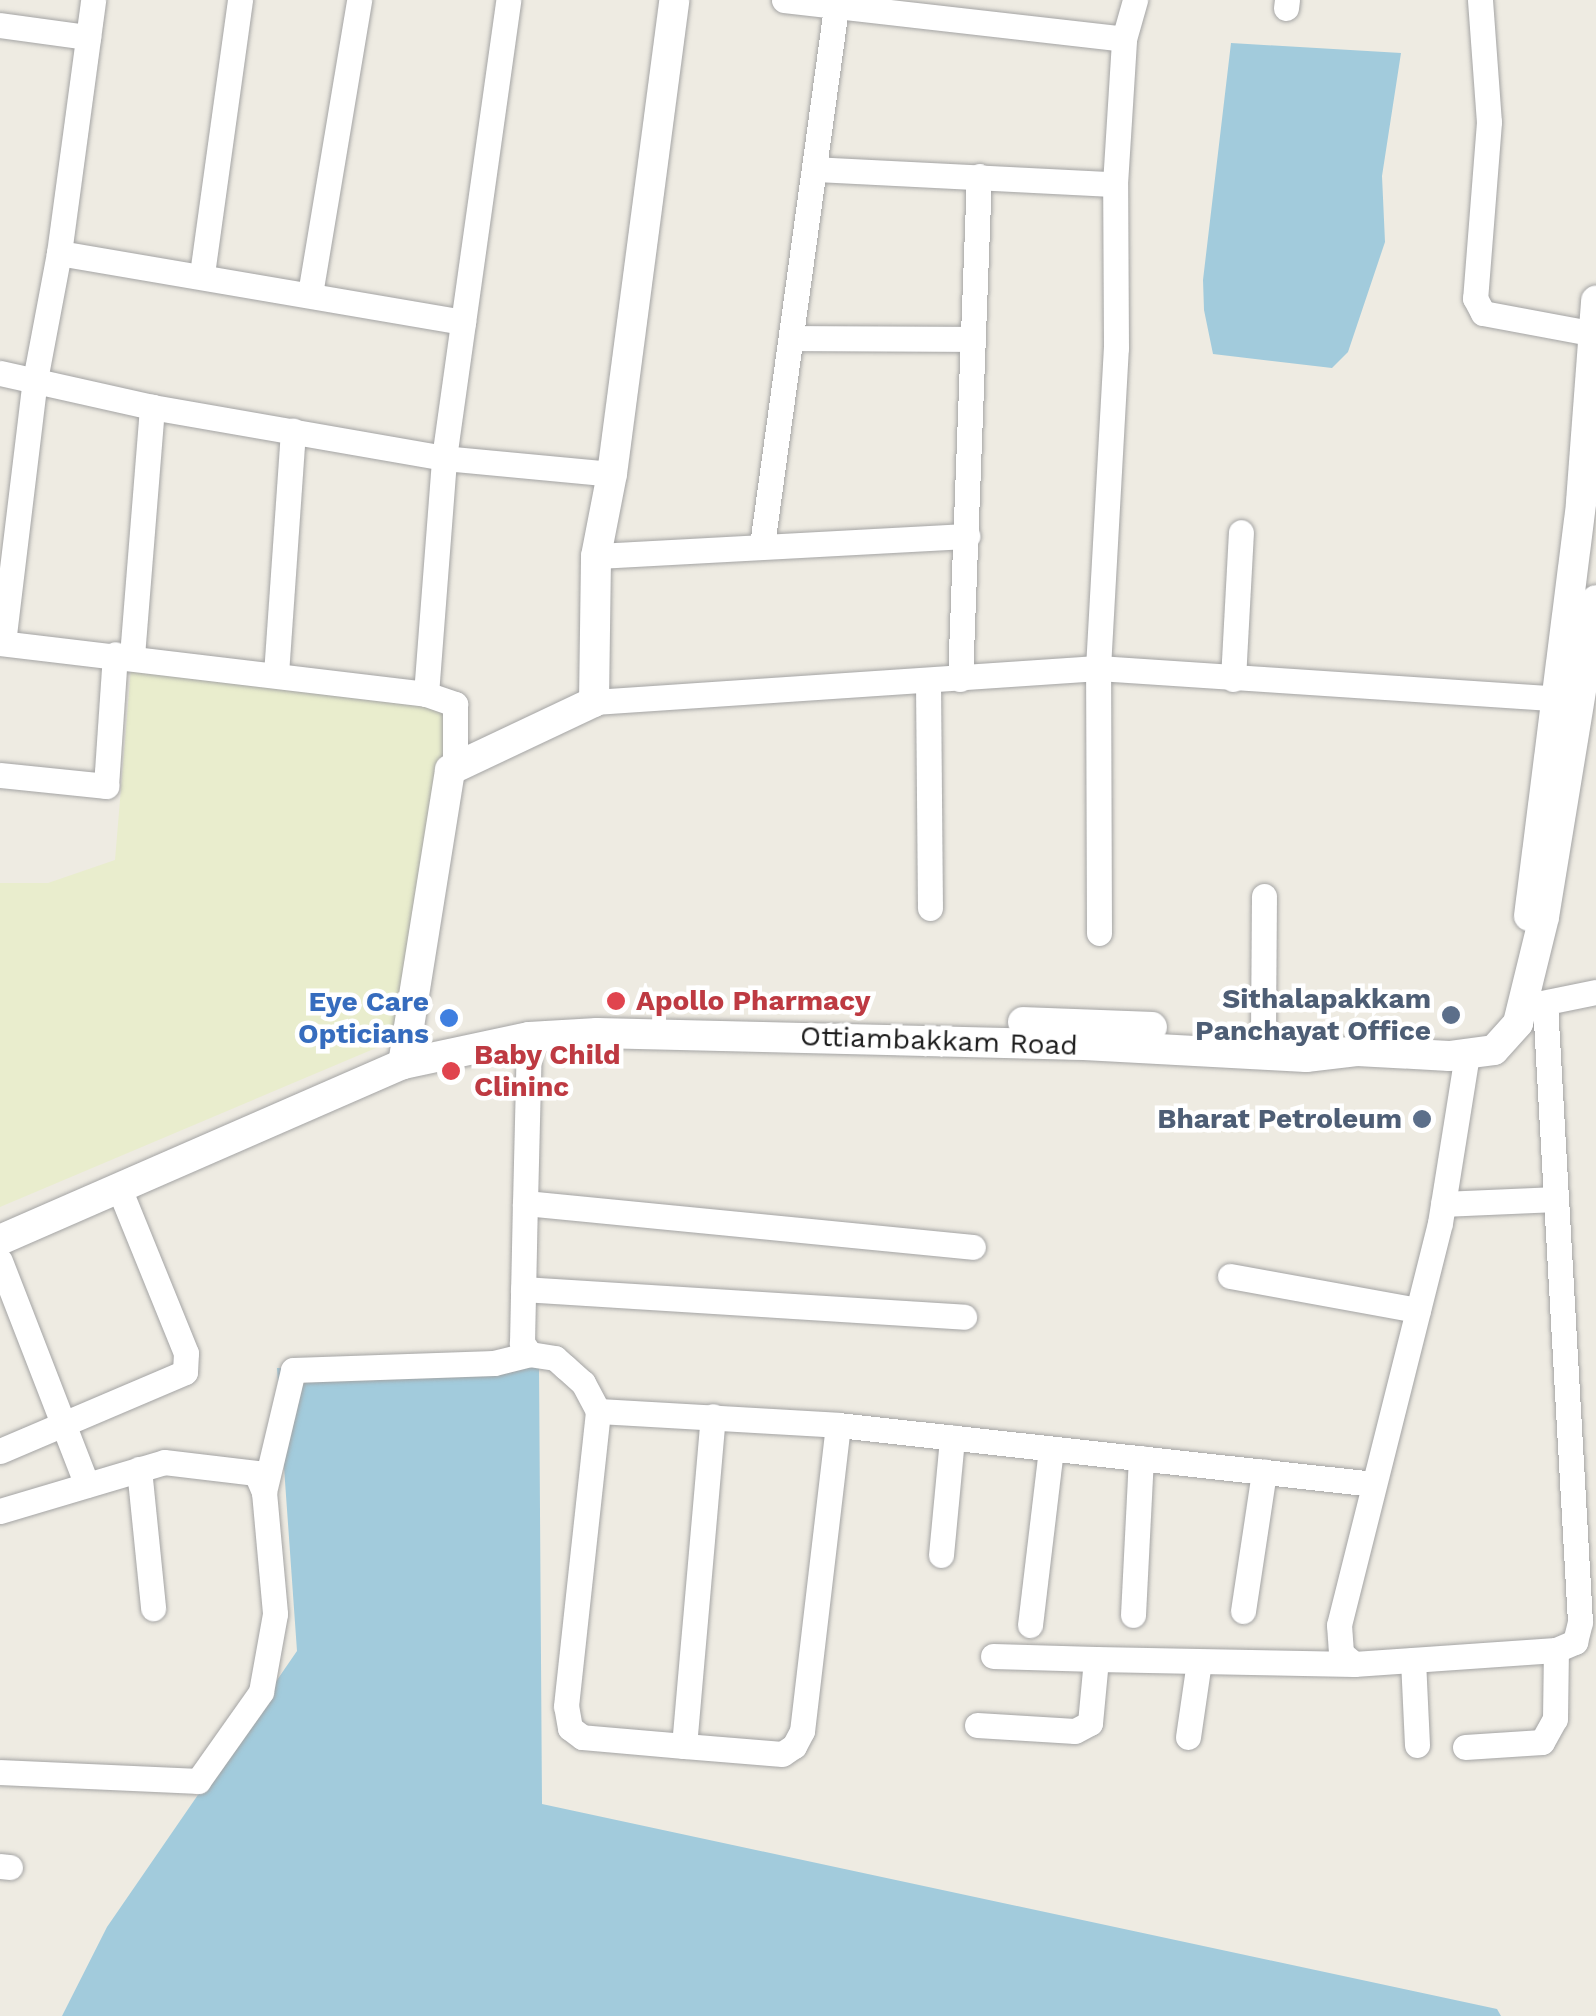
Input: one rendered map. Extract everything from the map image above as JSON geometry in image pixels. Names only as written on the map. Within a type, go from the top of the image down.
[{"type":"street","points":[[93,0],[59,254],[35,380],[2,643],[426,694],[455,704],[455,768]]},
{"type":"street","points":[[202,274],[240,0]]},
{"type":"street","points":[[310,294],[359,0]]},
{"type":"street","points":[[426,694],[444,458],[508,0]]},
{"type":"street","points":[[594,702],[596,556],[612,474],[674,0]]},
{"type":"street","points":[[784,0],[960,10],[1124,39]]},
{"type":"street","points":[[1100,932],[1098,668],[1116,348],[1115,184],[1124,39],[1135,0]]},
{"type":"street","points":[[1480,0],[1489,122],[1475,298],[1483,313],[1595,334]]},
{"type":"street","points":[[762,545],[836,3]]},
{"type":"street","points":[[0,24],[88,38]]},
{"type":"street","points":[[814,169],[1115,184]]},
{"type":"street","points":[[960,680],[978,176]]},
{"type":"street","points":[[59,254],[202,274],[464,322]]},
{"type":"street","name":"Ottiambakkam Road","points":[[404,1064],[528,1038],[597,1033],[850,1038],[1306,1057],[1357,1051],[1467,1055],[1494,1050],[1508,1039],[1534,1004],[1529,904],[1582,502],[1596,301]]},
{"type":"street","points":[[791,338],[973,339]]},
{"type":"street","points":[[0,374],[152,407],[444,458],[612,474]]},
{"type":"street","points":[[0,775],[106,786],[152,407]]},
{"type":"street","points":[[276,674],[293,431]]},
{"type":"street","points":[[1233,678],[1241,532]]},
{"type":"street","points":[[596,556],[966,536]]},
{"type":"street","name":"Ottiambakkam Road","points":[[1530,970],[1555,866],[1596,600]]},
{"type":"street","points":[[404,1064],[450,770],[594,702],[1098,668],[1555,698]]},
{"type":"street","points":[[928,682],[930,908]]},
{"type":"street","points":[[1263,1036],[1264,896]]},
{"type":"street","points":[[993,1656],[1354,1664],[1556,1650],[1576,1642],[1580,1622],[1556,1199],[1534,1004],[1596,992]]},
{"type":"street","name":"Ottiambakkam Road","points":[[0,1240],[404,1064],[486,1031],[533,1019],[598,1014],[1088,1024],[1307,1037],[1357,1051]]},
{"type":"street","points":[[528,1038],[522,1343],[530,1354]]},
{"type":"street","points":[[1354,1664],[1341,1653],[1339,1625],[1443,1204],[1467,1055]]},
{"type":"street","points":[[0,1452],[185,1372],[186,1353],[119,1188]]},
{"type":"street","points":[[1443,1204],[1556,1199]]},
{"type":"street","points":[[525,1204],[973,1246]]},
{"type":"street","points":[[0,1260],[87,1485]]},
{"type":"street","points":[[1230,1276],[1418,1310]]},
{"type":"street","points":[[523,1289],[964,1317]]},
{"type":"street","points":[[264,1492],[293,1370],[494,1363],[530,1354],[555,1358],[583,1383],[598,1411],[566,1706],[570,1728],[582,1738],[782,1754],[794,1746],[802,1731],[838,1425]]},
{"type":"street","points":[[598,1411],[838,1425],[1374,1484]]},
{"type":"street","points":[[684,1746],[714,1416]]},
{"type":"street","points":[[941,1555],[952,1438]]},
{"type":"street","points":[[1030,1625],[1050,1449]]},
{"type":"street","points":[[1133,1615],[1141,1458]]},
{"type":"street","points":[[0,1510],[164,1462],[256,1473],[264,1492],[276,1614],[261,1692],[198,1782],[0,1772]]},
{"type":"street","points":[[139,1469],[153,1608]]},
{"type":"street","points":[[1570,1472],[1596,1470]]},
{"type":"street","points":[[1243,1612],[1264,1472]]},
{"type":"street","points":[[1466,1747],[1542,1742],[1555,1719],[1556,1650]]},
{"type":"street","points":[[977,1725],[1086,1730],[1096,1660]]},
{"type":"street","points":[[1412,1660],[1418,1745]]},
{"type":"street","points":[[1188,1736],[1199,1662]]},
{"type":"green space","points":[[132,656],[455,704],[395,1040],[0,1207],[0,883],[48,883],[115,860]]},
{"type":"water","points":[[1231,43],[1401,53],[1382,176],[1385,242],[1348,352],[1332,368],[1213,354],[1204,310],[1203,280]]},
{"type":"water","points":[[539,1364],[542,1804],[1497,2009],[1501,2016],[62,2016],[107,1927],[297,1651],[277,1368]]},
{"type":"place","name":"Apollo Pharmacy","points":[[616,1001]]},
{"type":"place","name":"Sithalapakkam Panchayat Office","points":[[1451,1015]]},
{"type":"place","name":"Eye Care Opticians","points":[[449,1018]]},
{"type":"place","name":"Baby Child Clininc","points":[[451,1071]]},
{"type":"place","name":"Bharat Petroleum","points":[[1422,1119]]}]
